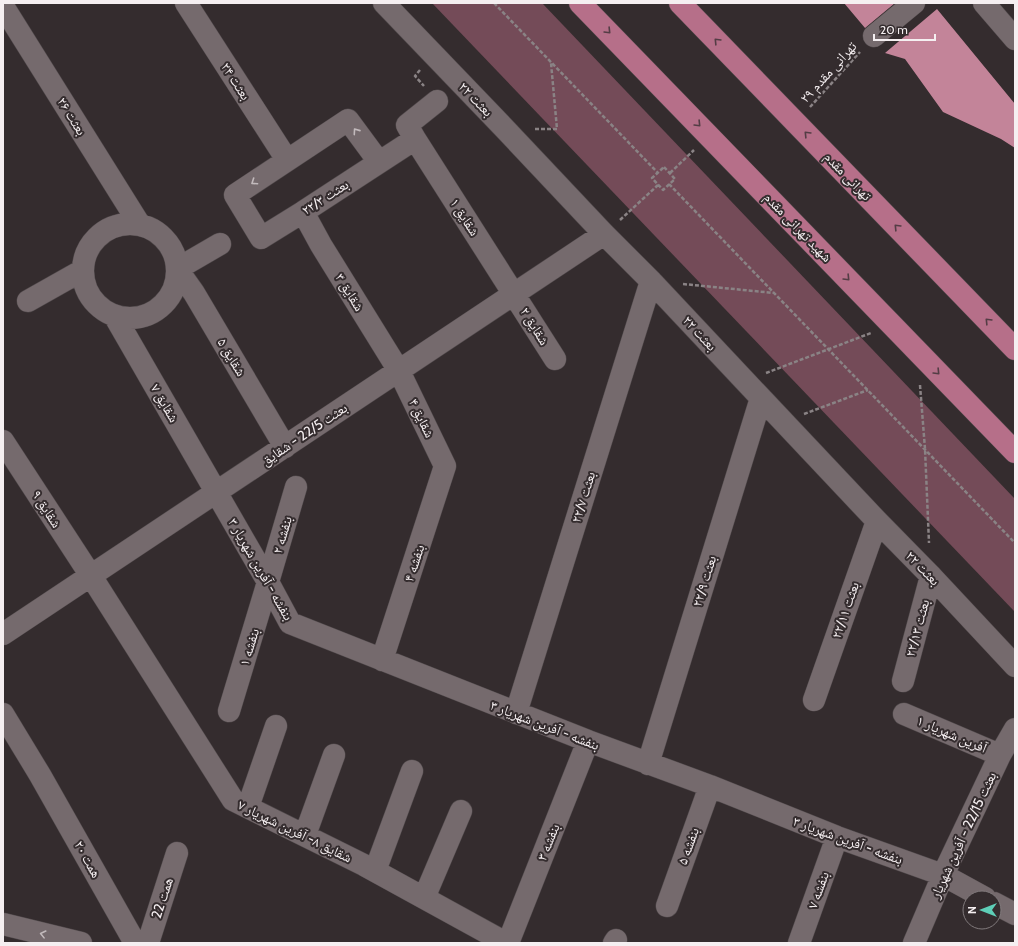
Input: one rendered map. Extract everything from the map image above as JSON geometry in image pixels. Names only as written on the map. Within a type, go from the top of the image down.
[{"type":"main road","name":"شهید تهرانی مقدم","points":[[580,3],[1015,452]]},
{"type":"main road","name":"تهرانی مقدم","points":[[690,6],[796,122],[1015,349]]},
{"type":"street","name":"بعثت ۲۴","points":[[186,3],[287,160]]},
{"type":"street","name":"بعثت ۲۲","points":[[384,3],[505,128],[604,234],[651,281],[1015,666]]},
{"type":"street","points":[[874,36],[914,3]]},
{"type":"street","points":[[984,3],[1015,39]]},
{"type":"street","name":"بعثت ۲۶","points":[[3,6],[140,225]]},
{"type":"street","name":"شقایق ۱","points":[[437,101],[407,125],[514,294]]},
{"type":"street","name":"بعثت ۲۲/۳","points":[[348,120],[379,162],[261,238],[235,195],[348,120]]},
{"type":"street","points":[[379,162],[415,139]]},
{"type":"street","name":"شقایق ۳","points":[[303,212],[321,245],[399,371]]},
{"type":"street","points":[[126,224],[140,225],[154,230],[166,240],[174,254],[177,269],[175,284],[168,298],[158,309],[144,315],[129,317],[114,315],[101,308],[92,297],[86,284],[83,270],[91,244],[101,234],[113,227],[126,224]]},
{"type":"street","name":"بعثت 22/5 - شقایق","points":[[3,634],[604,234]]},
{"type":"street","points":[[177,269],[220,244]]},
{"type":"street","name":"شقایق ۵","points":[[177,269],[194,293],[285,447]]},
{"type":"street","points":[[28,301],[83,270]]},
{"type":"street","name":"بعثت ۲۲/۷","points":[[516,713],[651,281]]},
{"type":"street","name":"شقایق ۲","points":[[514,294],[555,359]]},
{"type":"street","name":"شقایق ۷","points":[[114,315],[217,492]]},
{"type":"street","name":"شقایق ۴","points":[[399,371],[445,466]]},
{"type":"street","name":"بعثت ۲۲/۹","points":[[648,764],[761,398]]},
{"type":"street","name":"شقایق ۹","points":[[3,441],[91,576]]},
{"type":"street","name":"بنفشه ۴","points":[[382,660],[445,466]]},
{"type":"street","name":"بنفشه ۲","points":[[268,582],[296,487]]},
{"type":"street","name":"بنفشه - آفرین شهریار ۳","points":[[217,492],[290,623],[588,741],[710,786],[837,837],[943,875],[971,890]]},
{"type":"street","name":"بعثت ۲۲/۱۱","points":[[814,700],[877,520]]},
{"type":"street","name":"شقایق ۸- آفرین شهریار ۷","points":[[91,576],[233,800],[375,871],[507,943]]},
{"type":"street","name":"بعثت ۲۲/۱۳","points":[[903,681],[931,576]]},
{"type":"street","name":"بنفشه ۱","points":[[229,711],[268,582]]},
{"type":"street","name":"همت ۲۰","points":[[3,714],[40,775],[135,943]]},
{"type":"street","name":"آفرین شهریار ۱","points":[[904,714],[1000,755]]},
{"type":"street","points":[[248,807],[276,726]]},
{"type":"street","name":"بعثت 22/15 - آفرین شهریار","points":[[914,943],[943,875],[1000,755],[1015,729]]},
{"type":"street","name":"بنفشه ۳","points":[[507,943],[588,741]]},
{"type":"street","points":[[305,836],[334,755]]},
{"type":"street","points":[[375,871],[412,771]]},
{"type":"street","name":"بنفشه ۵","points":[[667,906],[710,786]]},
{"type":"street","points":[[424,898],[461,810]]},
{"type":"street","name":"بنفشه ۷","points":[[800,943],[837,837]]},
{"type":"street","name":"همت 22","points":[[148,943],[177,853]]},
{"type":"street","points":[[1002,907],[1015,914]]},
{"type":"street","points":[[3,924],[81,943]]},
{"type":"path","points":[[494,3],[658,173]]},
{"type":"path","name":"تهرانی مقدم ۲۹","points":[[796,122],[874,36]]},
{"type":"path","points":[[505,128],[557,128],[551,62]]},
{"type":"path","points":[[670,173],[709,136]]},
{"type":"path","points":[[664,168],[675,179],[663,190],[652,178],[658,173],[664,168]]},
{"type":"path","points":[[669,184],[1015,543]]},
{"type":"path","points":[[604,234],[658,185]]},
{"type":"path","points":[[651,281],[774,293]]},
{"type":"path","points":[[745,381],[892,325]]},
{"type":"path","points":[[918,351],[925,449],[929,544]]},
{"type":"path","points":[[784,422],[868,390]]},
{"type":"shaded area","points":[[432,3],[542,3],[1015,499],[1015,612]]},
{"type":"building","points":[[844,3],[895,3],[865,28]]},
{"type":"building","points":[[937,9],[1015,104],[1015,148],[1001,139],[943,112],[905,59],[885,53]]}]
